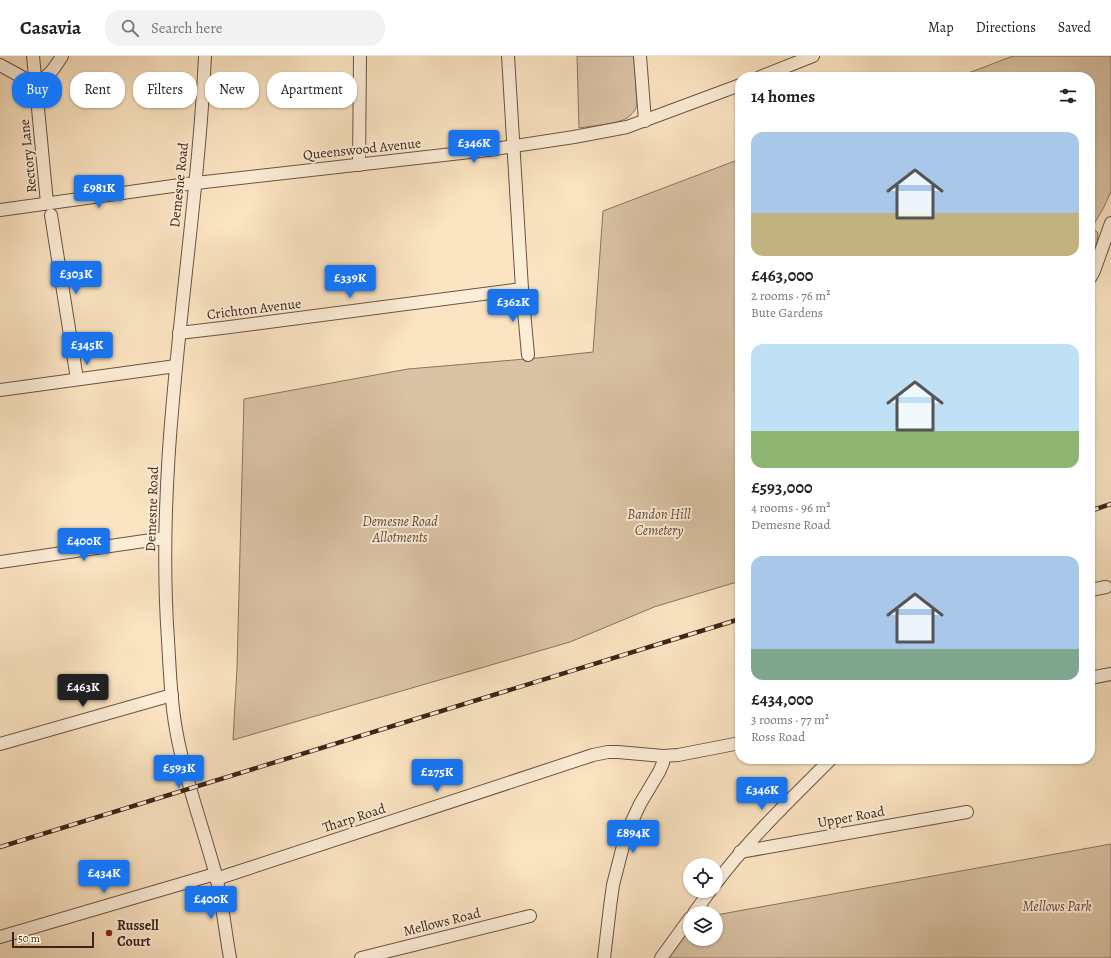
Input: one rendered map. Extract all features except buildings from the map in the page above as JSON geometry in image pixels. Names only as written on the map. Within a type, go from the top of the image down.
[{"type":"street","name":"Rectory Lane","points":[[33,56],[34,72]]},
{"type":"street","points":[[51,72],[62,56]]},
{"type":"street","name":"Demesne Road","points":[[205,56],[195,184],[179,333],[167,480],[166,600],[172,695],[178,742],[216,876],[230,958]]},
{"type":"street","points":[[359,165],[360,56]]},
{"type":"street","points":[[508,56],[522,289],[528,355]]},
{"type":"street","points":[[640,56],[645,121]]},
{"type":"street","points":[[769,72],[788,61],[813,56]]},
{"type":"street","points":[[0,66],[12,72]]},
{"type":"street","name":"Queenswood Avenue","points":[[0,210],[195,184],[514,147],[605,132],[645,121],[735,87]]},
{"type":"street","name":"Rectory Lane","points":[[38,108],[48,203]]},
{"type":"street","points":[[51,215],[77,379]]},
{"type":"street","points":[[1095,268],[1111,223]]},
{"type":"street","name":"Crichton Avenue","points":[[179,333],[522,289]]},
{"type":"street","points":[[0,390],[176,366]]},
{"type":"street","points":[[0,562],[166,538]]},
{"type":"street","points":[[1095,589],[1106,588]]},
{"type":"street","points":[[1095,677],[1111,674]]},
{"type":"street","points":[[0,744],[172,695]]},
{"type":"street","name":"Tharp Road","points":[[0,937],[216,876],[593,755],[608,752],[663,756],[678,755],[735,744]]},
{"type":"street","points":[[604,958],[612,892],[626,834],[640,804],[659,772],[663,763],[663,756]]},
{"type":"street","points":[[723,874],[740,852],[826,764]]},
{"type":"street","name":"Upper Road","points":[[740,852],[967,812]]},
{"type":"street","name":"Mellows Road","points":[[361,958],[530,916]]},
{"type":"street","points":[[661,958],[683,928]]},
{"type":"green space","points":[[577,56],[634,56],[637,106],[627,118],[617,122],[579,128]]},
{"type":"green space","points":[[1013,56],[1111,56],[1111,191],[1095,222],[1095,72],[971,72]]},
{"type":"green space","name":"Demesne Road Allotments","points":[[735,161],[735,583],[654,607],[570,642],[233,740],[237,668],[244,399],[408,369],[593,352],[603,211]]},
{"type":"green space","points":[[1095,230],[1098,233],[1095,247]]},
{"type":"green space","name":"Mellows Park","points":[[1111,844],[1111,958],[663,958],[683,930],[683,946],[723,946],[723,914]]},
{"type":"railway","points":[[1095,509],[1111,504]]},
{"type":"railway","points":[[0,847],[735,621]]},
{"type":"place","name":"Russell Court","points":[[109,933]]},
{"type":"park label","name":"Bandon Hill Cemetery","points":[[659,522]]}]
